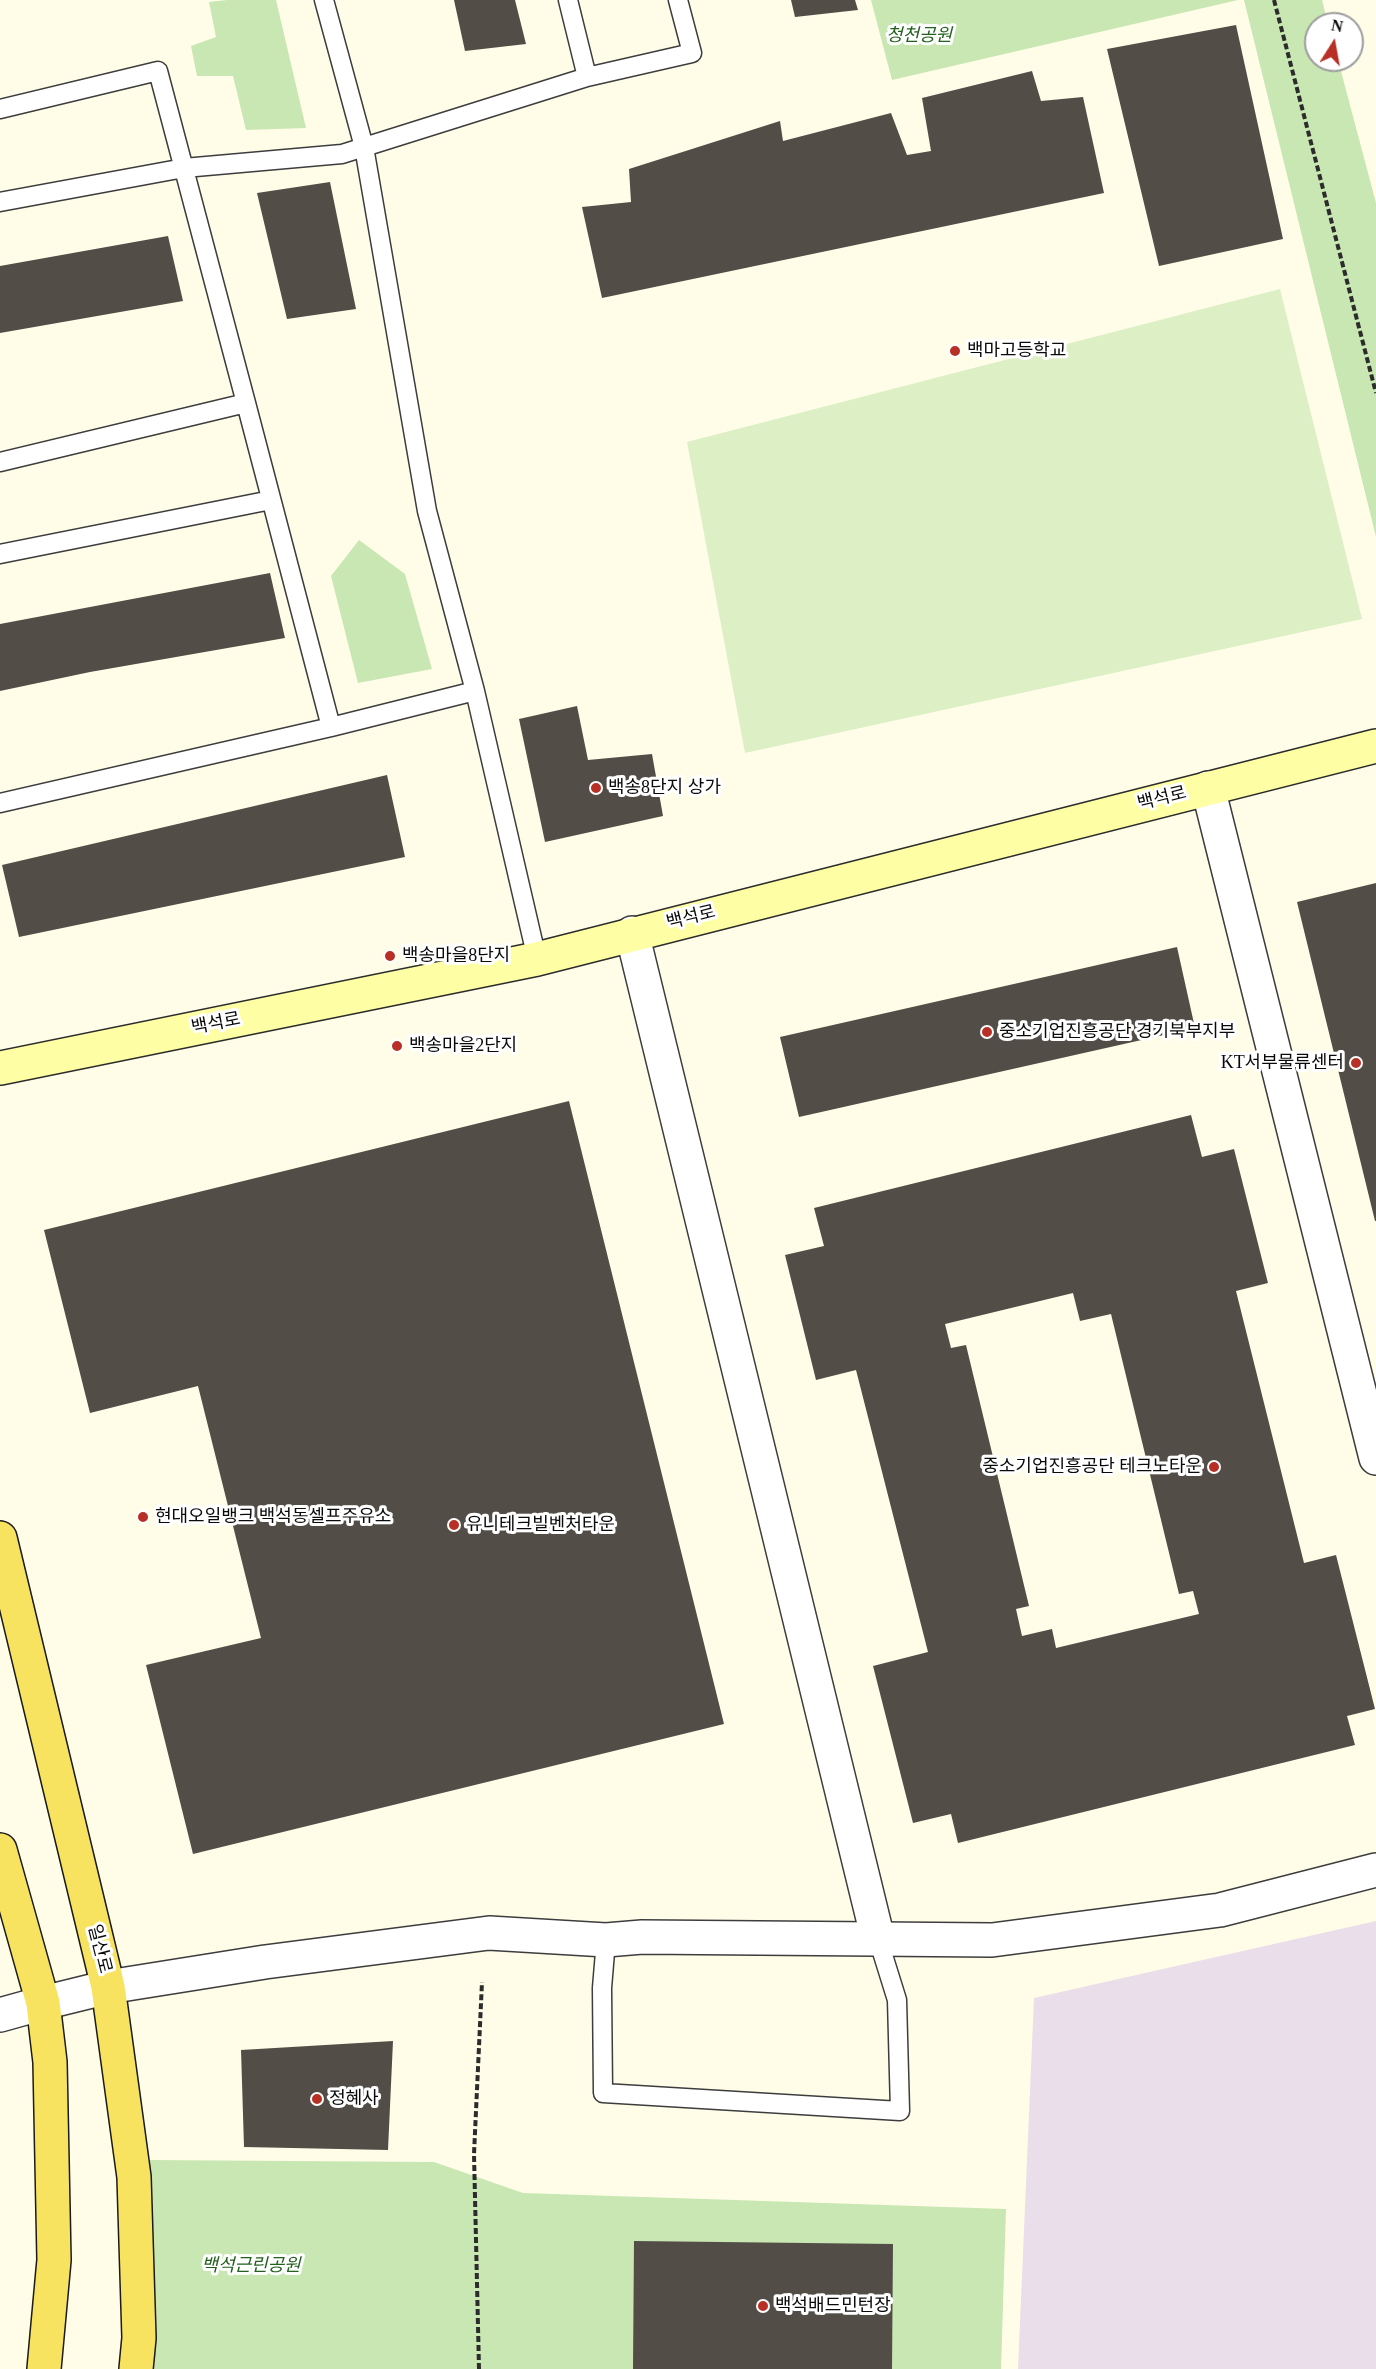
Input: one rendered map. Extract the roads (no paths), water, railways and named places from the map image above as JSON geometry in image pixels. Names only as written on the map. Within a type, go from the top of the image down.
[{"type":"main road","name":"백석로","points":[[0,1068],[537,959],[632,933],[1376,746]]},
{"type":"main road","name":"일산로","points":[[0,1538],[108,1988],[134,2177],[139,2338],[136,2369]]},
{"type":"main road","points":[[0,1850],[43,2003],[50,2062],[54,2260],[44,2369]]},
{"type":"street","points":[[1208,788],[1376,1458]]},
{"type":"street","points":[[632,933],[878,1939]]},
{"type":"street","points":[[0,2015],[108,1988],[265,1962],[489,1933],[606,1940],[992,1940],[1220,1910],[1376,1870]]},
{"type":"lane","points":[[324,0],[364,147],[427,511],[475,691],[537,959]]},
{"type":"lane","points":[[568,0],[587,77]]},
{"type":"lane","points":[[0,202],[184,168],[342,154],[587,77],[692,53],[678,0]]},
{"type":"lane","points":[[0,109],[158,71],[331,728]]},
{"type":"lane","points":[[0,462],[246,403]]},
{"type":"lane","points":[[0,554],[271,500]]},
{"type":"lane","points":[[0,804],[331,728],[475,691]]},
{"type":"lane","points":[[606,1940],[602,1988],[603,2093],[900,2111],[897,2000],[878,1939]]},
{"type":"place","name":"백마고등학교","points":[[955,351]]},
{"type":"place","name":"백송8단지 상가","points":[[596,788]]},
{"type":"place","name":"백송마을8단지","points":[[390,956]]},
{"type":"place","name":"중소기업진흥공단 경기북부지부","points":[[987,1032]]},
{"type":"place","name":"백송마을2단지","points":[[397,1046]]},
{"type":"place","name":"KT서부물류센터","points":[[1356,1063]]},
{"type":"place","name":"중소기업진흥공단 테크노타운","points":[[1214,1467]]},
{"type":"place","name":"현대오일뱅크 백석동셀프주유소","points":[[143,1517]]},
{"type":"place","name":"유니테크빌벤처타운","points":[[454,1525]]},
{"type":"place","name":"정혜사","points":[[317,2099]]},
{"type":"place","name":"백석배드민턴장","points":[[763,2306]]},
{"type":"park label","name":"청천공원","points":[[919,36]]},
{"type":"park label","name":"백석근린공원","points":[[251,2266]]}]
